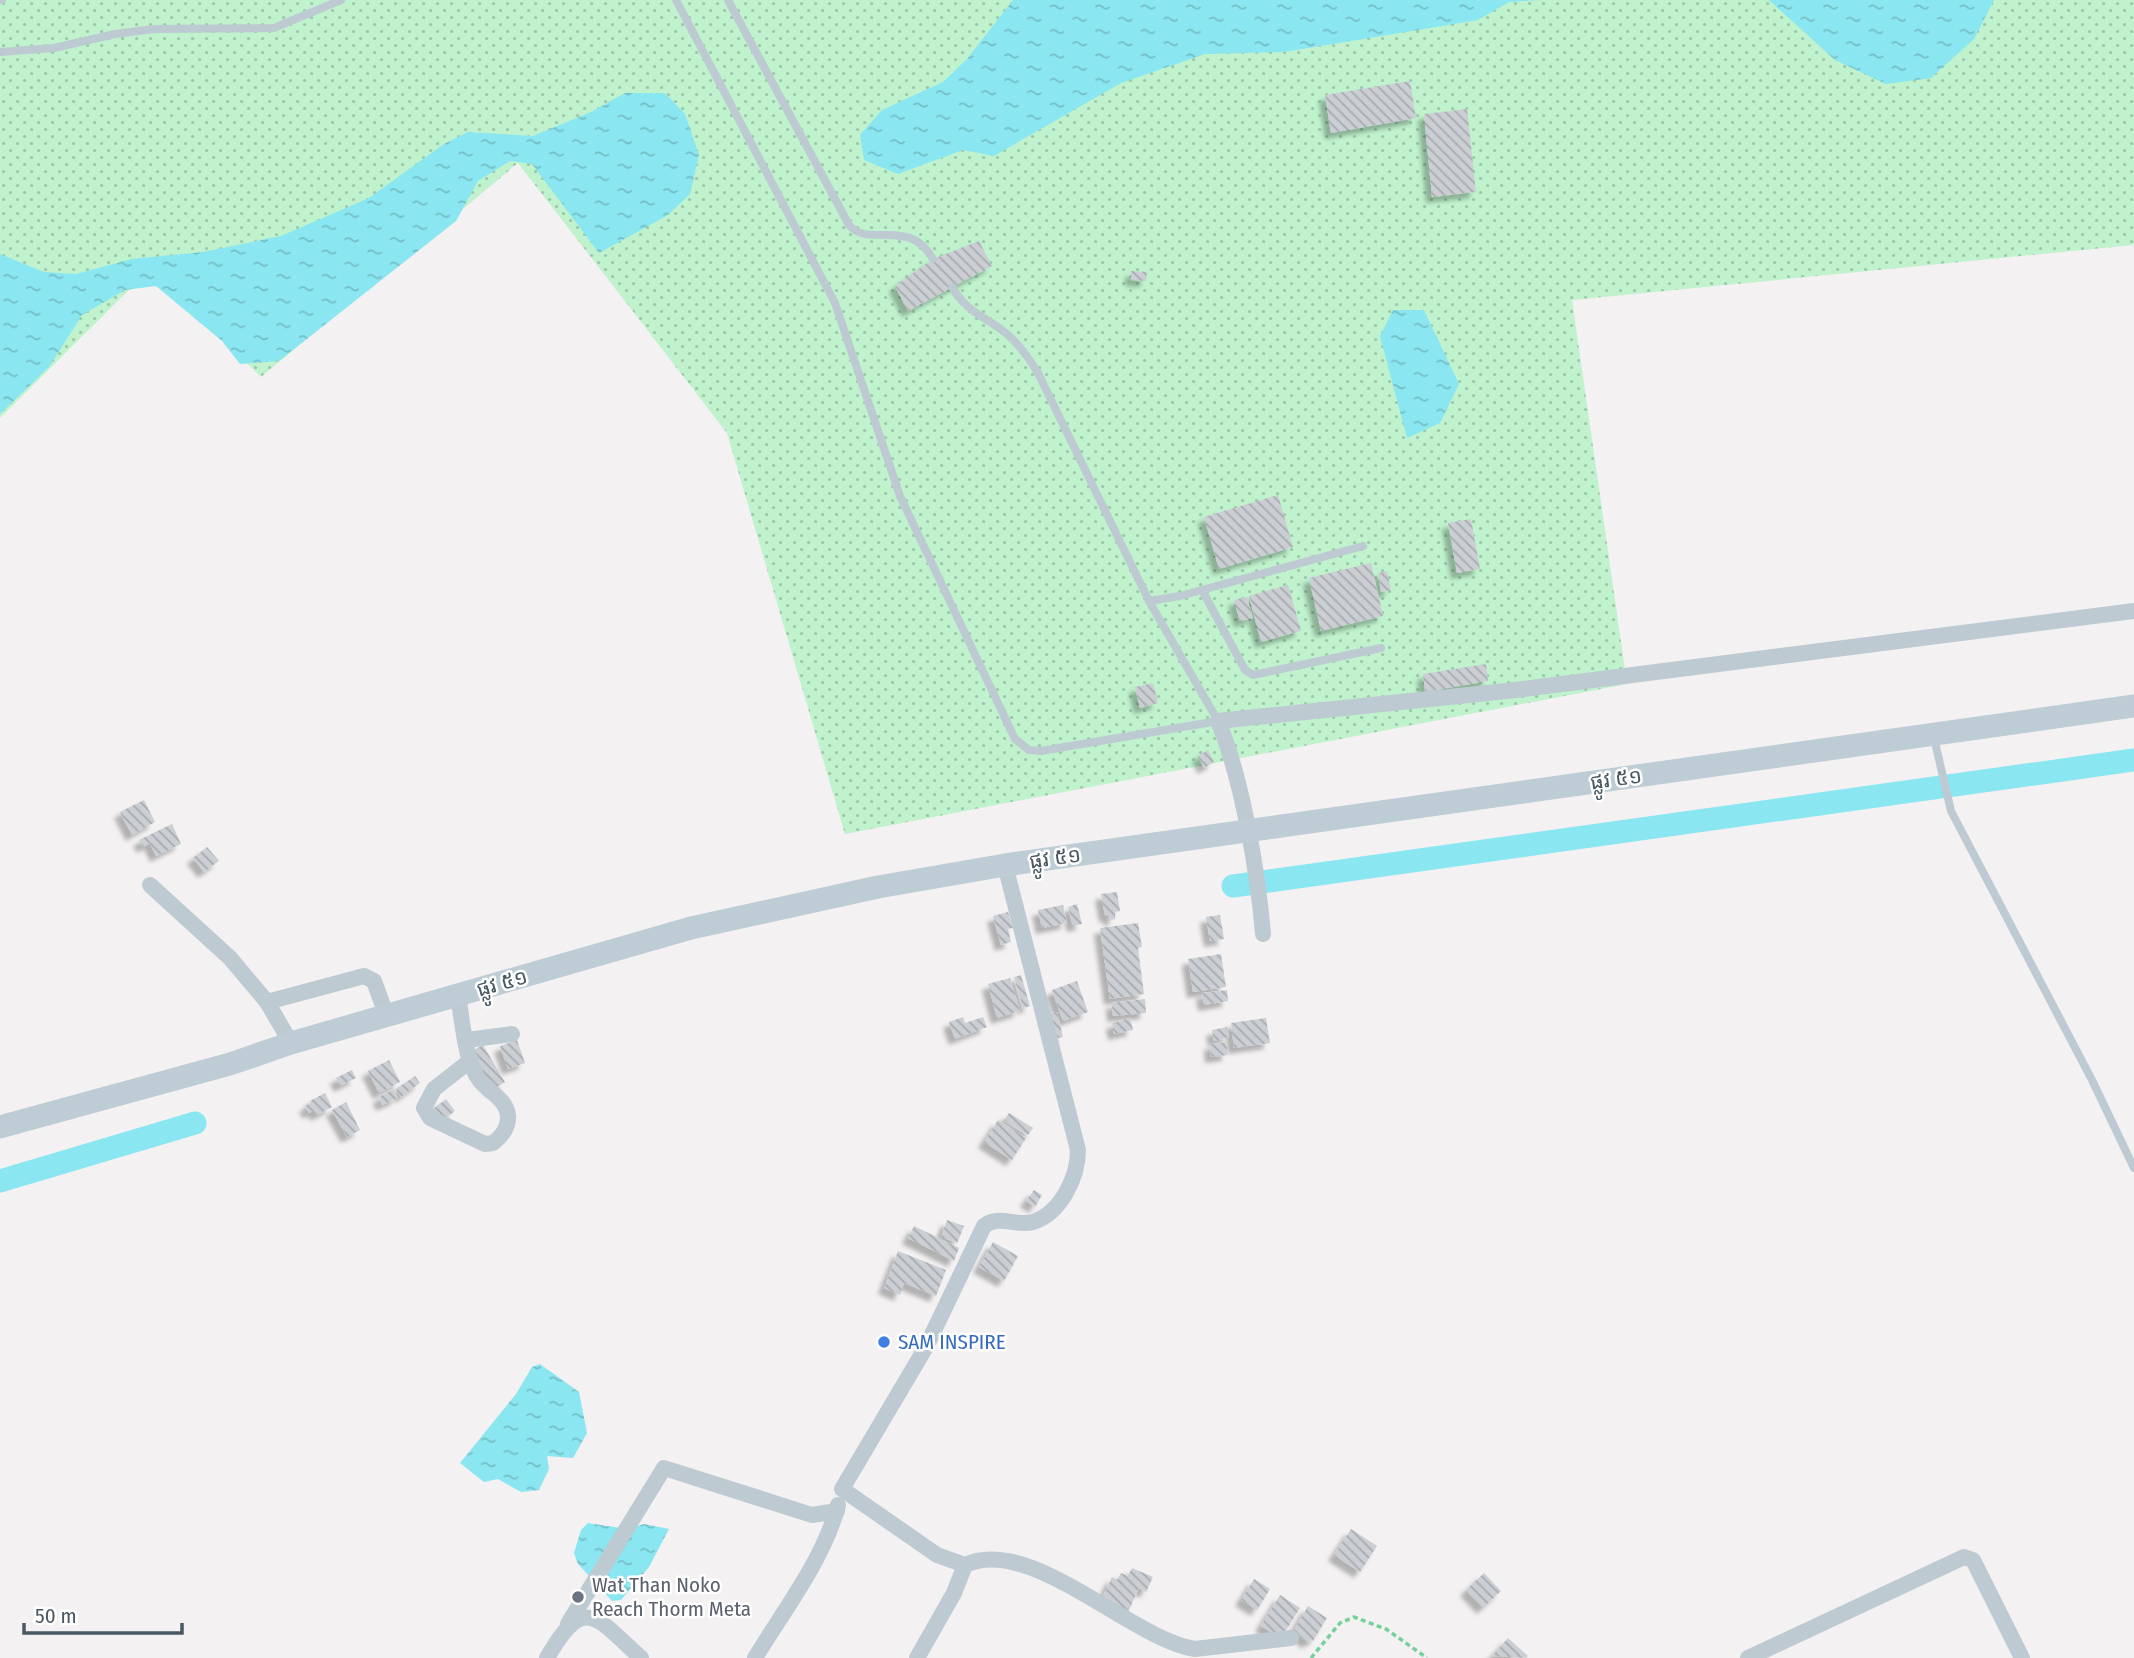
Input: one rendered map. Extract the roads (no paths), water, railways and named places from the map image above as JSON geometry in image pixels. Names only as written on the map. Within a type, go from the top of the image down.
[{"type":"main road","name":"ផ្លូវ ៥១","points":[[0,1127],[230,1064],[285,1034],[383,1008],[458,996],[691,928],[878,887],[1246,824],[2134,706]]},
{"type":"street","points":[[1263,934],[1260,896],[1246,824],[1218,721],[1507,691],[2134,611]]},
{"type":"street","points":[[755,1658],[805,1575],[837,1511],[842,1489],[926,1348],[984,1226],[995,1220],[1032,1222],[1042,1216],[1061,1199],[1078,1168],[1078,1150],[1005,865]]},
{"type":"street","points":[[150,885],[210,938],[269,1005],[285,1034]]},
{"type":"street","points":[[269,1005],[364,976],[374,981],[383,1008]]},
{"type":"street","points":[[458,996],[471,1059],[480,1081],[499,1098],[508,1115],[505,1131],[493,1143],[485,1144],[430,1118],[424,1108],[434,1089],[471,1059]]},
{"type":"street","points":[[467,1040],[512,1034]]},
{"type":"street","points":[[547,1658],[664,1468],[812,1515],[837,1511]]},
{"type":"street","points":[[842,1489],[937,1555],[965,1565],[990,1559],[1063,1581],[1148,1633],[1180,1647],[1195,1649],[1291,1638]]},
{"type":"street","points":[[1748,1658],[1964,1557],[1973,1560],[2022,1658]]},
{"type":"street","points":[[917,1658],[954,1593],[965,1565]]},
{"type":"street","points":[[568,1624],[582,1617],[598,1620],[641,1658]]},
{"type":"lane","points":[[0,52],[54,48],[143,30],[274,27],[341,0]]},
{"type":"lane","points":[[676,0],[835,303],[900,496],[1015,739],[1029,750],[1041,751],[1218,721],[1149,601],[1038,373],[1020,345],[1004,332],[971,313],[960,302],[952,287]]},
{"type":"lane","points":[[728,0],[849,225],[859,232],[911,236],[921,242],[933,259]]},
{"type":"lane","points":[[1149,601],[1202,590],[1363,546]]},
{"type":"lane","points":[[1202,590],[1245,670],[1253,675],[1381,649]]},
{"type":"lane","points":[[1933,734],[1951,811],[2092,1080],[2134,1168]]},
{"type":"water","points":[[1013,0],[1538,0],[1509,2],[1478,20],[1284,52],[1205,54],[1121,83],[994,156],[963,150],[898,174],[864,160],[860,135],[882,110],[943,82],[967,59]]},
{"type":"water","points":[[1769,0],[1994,0],[1974,39],[1931,78],[1886,84],[1835,60]]},
{"type":"water","points":[[625,93],[665,93],[685,114],[699,155],[690,194],[668,215],[599,253],[532,164],[510,161],[478,181],[456,221],[279,361],[240,364],[222,341],[156,286],[125,290],[82,315],[49,367],[0,414],[0,254],[44,272],[76,274],[132,259],[203,252],[281,236],[369,198],[444,144],[468,132],[533,136],[591,112]]},
{"type":"water","points":[[1393,310],[1424,310],[1459,384],[1440,423],[1407,438],[1380,336]]},
{"type":"water","points":[[540,1364],[579,1392],[587,1433],[573,1458],[547,1456],[549,1469],[539,1490],[521,1492],[498,1479],[484,1482],[460,1463],[516,1394],[532,1367]]},
{"type":"water","points":[[588,1523],[627,1529],[644,1524],[669,1529],[649,1567],[621,1600],[612,1601],[578,1564],[574,1553],[581,1530]]},
{"type":"waterway","points":[[1233,886],[2134,760]]},
{"type":"waterway","points":[[0,1181],[195,1123]]},
{"type":"place","name":"SAM INSPIRE","points":[[884,1342]]},
{"type":"place","name":"Wat Than Noko Reach Thorm Meta","points":[[578,1597]]}]
